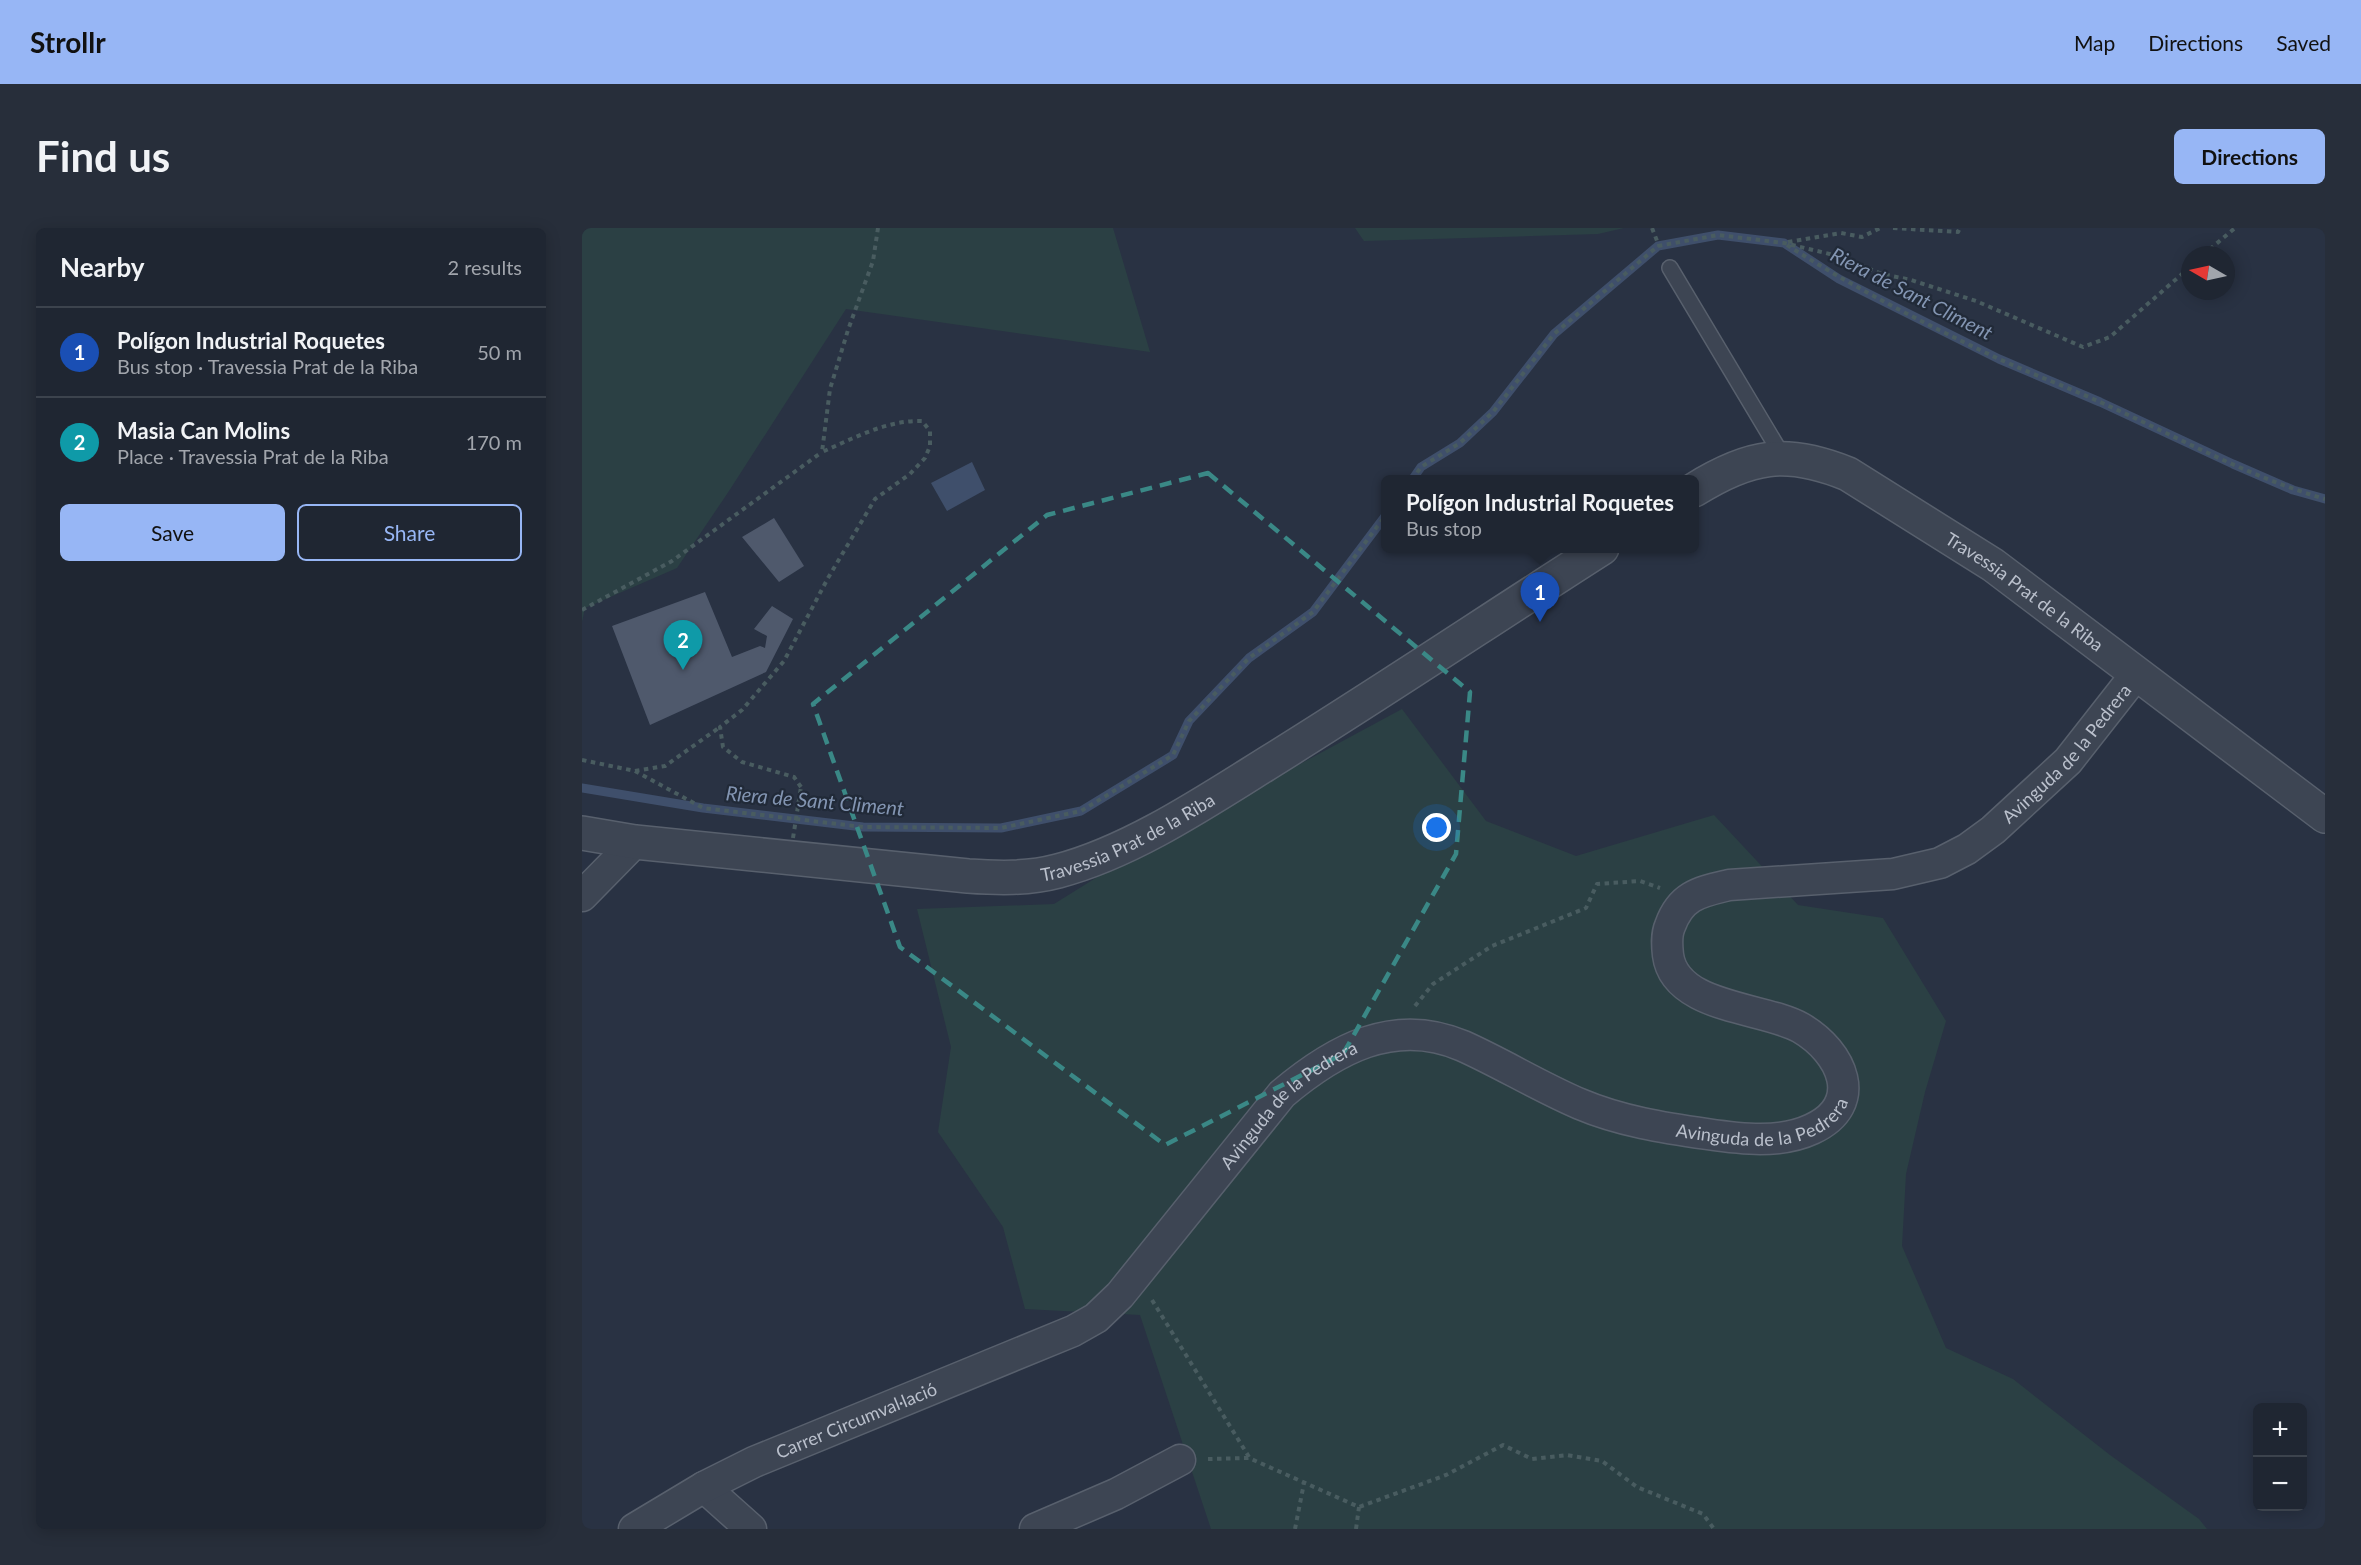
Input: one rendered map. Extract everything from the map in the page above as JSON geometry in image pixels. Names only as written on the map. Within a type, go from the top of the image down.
[{"type":"street","name":"Travessia Prat de la Riba","points":[[1699,487],[1719,474],[1735,468],[1783,457],[1823,464],[1848,474],[1889,497],[1993,565],[2325,816]]},
{"type":"street","name":"Travessia Prat de la Riba","points":[[582,833],[635,843],[968,876],[1016,878],[1073,866],[1133,841],[1204,803],[1335,722],[1596,553]]},
{"type":"street","name":"Avinguda de la Pedrera","points":[[1083,1326],[1096,1318],[1137,1276],[1282,1094],[1303,1077],[1353,1046],[1392,1034],[1416,1034],[1461,1045],[1581,1104],[1611,1115],[1671,1129],[1754,1140],[1812,1129],[1830,1118],[1841,1103],[1845,1083],[1839,1068],[1825,1048],[1801,1028],[1708,998],[1690,988],[1675,975],[1669,960],[1668,932],[1677,909],[1689,898],[1729,885],[1893,874],[1940,863],[1967,849],[1993,830],[2068,761],[2137,673]]},
{"type":"street","points":[[582,896],[635,843]]},
{"type":"street","name":"Carrer Circumval·lació","points":[[634,1529],[704,1487],[754,1462],[1083,1326]]},
{"type":"street","points":[[1035,1529],[1116,1494],[1180,1460]]},
{"type":"street","points":[[704,1487],[751,1529]]},
{"type":"lane","points":[[1670,268],[1783,457]]},
{"type":"path","points":[[822,452],[830,389],[873,261],[878,228]]},
{"type":"path","points":[[1784,243],[1841,233],[1862,237],[1880,228]]},
{"type":"path","points":[[1893,228],[1958,232],[1960,228]]},
{"type":"path","points":[[2214,246],[2235,228]]},
{"type":"path","points":[[1415,475],[1421,467],[1460,443],[1493,412],[1554,334],[1659,246],[1718,235],[1784,243],[1838,256],[1882,274],[1911,280],[1976,301],[2083,347],[2110,337],[2181,275]]},
{"type":"path","points":[[1784,243],[1839,279],[2000,359],[2100,402],[2253,473],[2293,490],[2325,499]]},
{"type":"path","points":[[582,610],[672,561],[822,452],[897,422],[922,421],[930,431],[930,446],[925,458],[910,474],[875,499],[828,578],[784,661],[742,710],[665,766],[635,771]]},
{"type":"path","points":[[582,760],[635,771],[703,808],[863,827],[1001,828],[1081,811],[1173,754],[1189,721],[1249,658],[1312,612],[1381,522]]},
{"type":"path","points":[[720,727],[723,747],[742,762],[794,777],[801,787],[793,838]]},
{"type":"path","points":[[1392,1034],[1433,984],[1492,946],[1586,908],[1597,884],[1640,881],[1689,898]]},
{"type":"path","points":[[1137,1276],[1249,1458]]},
{"type":"path","points":[[1180,1460],[1249,1458],[1359,1507],[1446,1475],[1503,1445],[1532,1459],[1567,1455],[1602,1461],[1637,1486],[1703,1514],[1714,1529]]},
{"type":"path","points":[[1296,1529],[1304,1483]]},
{"type":"path","points":[[1356,1529],[1359,1507]]},
{"type":"highlighted area","points":[[1208,473],[1470,692],[1456,854],[1343,1054],[1165,1145],[900,947],[813,704],[1047,515]]},
{"type":"green space","points":[[582,228],[1113,228],[1150,352],[846,309],[677,568],[585,608],[582,622]]},
{"type":"green space","points":[[1355,228],[1624,228],[1598,234],[1364,241]]},
{"type":"green space","points":[[1402,709],[1486,821],[1576,856],[1714,815],[1798,905],[1883,918],[1946,1021],[1925,1092],[1906,1174],[1902,1246],[1946,1348],[2013,1379],[2110,1455],[2199,1519],[2207,1529],[1211,1529],[1140,1315],[1025,1309],[1003,1227],[938,1132],[951,1047],[917,909],[1054,904],[1139,851]]},
{"type":"water","points":[[972,462],[985,490],[947,511],[931,483]]},
{"type":"building","points":[[774,518],[804,566],[779,582],[742,537]]},
{"type":"building","points":[[705,592],[732,657],[760,646],[765,648],[767,636],[754,629],[772,606],[793,619],[766,672],[650,725],[612,626]]},
{"type":"waterway","name":"Riera de Sant Climent","points":[[1415,475],[1421,467],[1460,443],[1493,412],[1554,334],[1658,246],[1718,235],[1784,243],[1839,279],[1999,359],[2100,402],[2293,490],[2325,499]]},
{"type":"waterway","name":"Riera de Sant Climent","points":[[582,788],[703,808],[863,827],[1001,828],[1081,811],[1173,755],[1189,721],[1249,658],[1313,612],[1381,522]]},
{"type":"place","name":"Polígon Industrial Roquetes","points":[[1540,622]]},
{"type":"place","name":"Masia Can Molins","points":[[683,670]]}]
